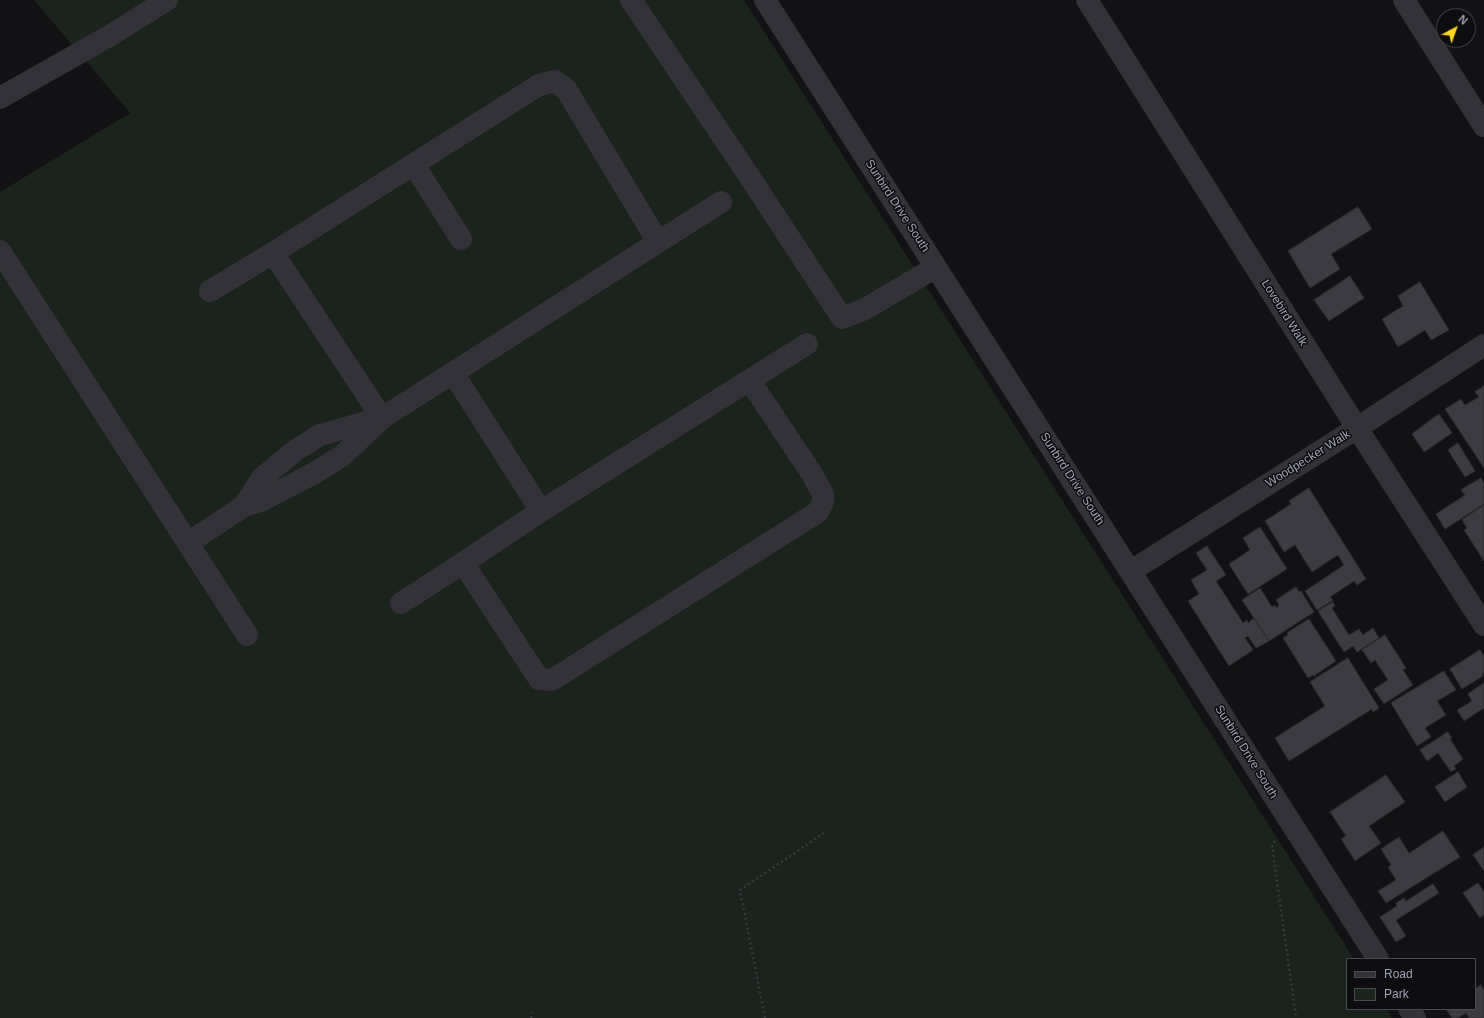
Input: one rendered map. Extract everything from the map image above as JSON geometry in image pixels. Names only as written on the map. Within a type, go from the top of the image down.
[{"type":"street","points":[[0,98],[111,35],[167,0]]},
{"type":"street","points":[[631,0],[749,175],[842,318],[865,309],[936,267]]},
{"type":"street","name":"Sunbird Drive South","points":[[765,0],[1377,958]]},
{"type":"street","name":"Lovebird Walk","points":[[1087,0],[1357,428],[1484,625]]},
{"type":"street","points":[[1404,0],[1484,126]]},
{"type":"street","points":[[210,291],[414,165],[539,85],[555,81],[566,89],[658,242]]},
{"type":"street","points":[[414,165],[461,239]]},
{"type":"street","points":[[188,543],[244,506],[261,501],[312,475],[336,460],[382,418],[722,202]]},
{"type":"street","points":[[0,251],[247,635]]},
{"type":"street","points":[[273,253],[382,418]]},
{"type":"street","points":[[401,603],[541,511],[807,344]]},
{"type":"street","name":"Woodpecker Walk","points":[[1131,571],[1357,428],[1484,345]]},
{"type":"street","points":[[453,374],[541,511]]},
{"type":"street","points":[[463,563],[539,679],[552,680],[732,567],[818,512],[823,502],[823,494],[812,474],[750,381]]},
{"type":"street","points":[[244,506],[262,478],[296,450],[320,435],[382,418]]},
{"type":"path","points":[[1290,821],[1272,845],[1296,1018]]},
{"type":"path","points":[[765,1018],[740,890],[824,833]]},
{"type":"path","points":[[531,1018],[533,1012]]},
{"type":"green space","points":[[34,0],[744,0],[1353,958],[1346,958],[1346,1010],[1387,1010],[1392,1018],[0,1018],[0,192],[130,113]]},
{"type":"building","points":[[1358,207],[1372,229],[1331,254],[1340,269],[1310,288],[1288,251]]},
{"type":"building","points":[[1350,276],[1364,298],[1329,321],[1314,300]]},
{"type":"building","points":[[1420,282],[1449,330],[1431,340],[1425,330],[1398,347],[1382,319],[1403,306],[1398,296]]},
{"type":"building","points":[[1484,386],[1484,468],[1445,409],[1461,399],[1465,405],[1479,397],[1475,392]]},
{"type":"building","points":[[1439,414],[1452,433],[1424,452],[1412,434]]},
{"type":"building","points":[[1458,443],[1475,471],[1465,477],[1448,450]]},
{"type":"building","points":[[1481,478],[1484,483],[1484,504],[1445,529],[1436,514],[1465,495],[1461,490]]},
{"type":"building","points":[[1309,488],[1366,579],[1357,585],[1354,581],[1330,597],[1333,600],[1317,610],[1305,591],[1344,565],[1338,555],[1312,572],[1295,545],[1284,552],[1265,521],[1291,504],[1289,501]]},
{"type":"building","points":[[1484,505],[1484,561],[1464,530],[1467,528],[1462,520]]},
{"type":"building","points":[[1260,527],[1287,569],[1248,594],[1229,564],[1250,550],[1243,538]]},
{"type":"building","points":[[1207,546],[1226,575],[1216,581],[1243,623],[1247,620],[1248,623],[1254,618],[1269,641],[1256,648],[1248,636],[1245,638],[1253,650],[1229,666],[1188,601],[1199,594],[1191,580],[1207,570],[1196,553]]},
{"type":"building","points":[[1296,587],[1299,592],[1301,591],[1314,612],[1269,641],[1242,600],[1260,588],[1272,607],[1275,605],[1277,608],[1279,605],[1276,600]]},
{"type":"building","points":[[1333,602],[1335,606],[1332,608],[1349,635],[1359,629],[1363,635],[1373,628],[1379,638],[1357,652],[1353,646],[1344,652],[1318,611]]},
{"type":"building","points":[[1309,619],[1336,661],[1314,676],[1313,675],[1308,678],[1283,638],[1288,635],[1287,633]]},
{"type":"building","points":[[1385,635],[1406,668],[1403,670],[1413,685],[1384,704],[1374,689],[1388,680],[1375,660],[1371,663],[1362,650]]},
{"type":"building","points":[[1480,650],[1484,656],[1483,676],[1462,689],[1450,669]]},
{"type":"building","points":[[1348,658],[1379,708],[1373,712],[1372,709],[1289,761],[1275,738],[1325,706],[1310,682]]},
{"type":"building","points":[[1444,671],[1456,690],[1437,701],[1446,715],[1425,728],[1431,737],[1417,746],[1391,703]]},
{"type":"building","points":[[1484,683],[1484,708],[1464,721],[1457,710],[1472,701],[1468,694]]},
{"type":"building","points":[[1448,732],[1452,738],[1450,739],[1463,759],[1454,766],[1456,769],[1451,772],[1438,753],[1427,761],[1420,750]]},
{"type":"building","points":[[1458,772],[1467,787],[1445,802],[1435,787]]},
{"type":"building","points":[[1386,775],[1405,802],[1369,826],[1381,843],[1355,861],[1341,839],[1346,836],[1330,812]]},
{"type":"building","points":[[1443,831],[1460,857],[1386,903],[1378,891],[1396,880],[1388,867],[1391,865],[1381,849],[1399,837],[1409,853]]},
{"type":"building","points":[[1484,847],[1484,871],[1473,855]]},
{"type":"building","points":[[1478,883],[1484,892],[1484,915],[1480,918],[1463,893]]},
{"type":"building","points":[[1433,884],[1439,893],[1396,920],[1406,936],[1396,942],[1380,917],[1397,906],[1396,903],[1404,898],[1406,901]]},
{"type":"building","points":[[1481,985],[1484,990],[1484,1018],[1469,1018],[1466,1013],[1458,1018],[1452,1018],[1447,1010],[1476,1010],[1476,988]]}]
